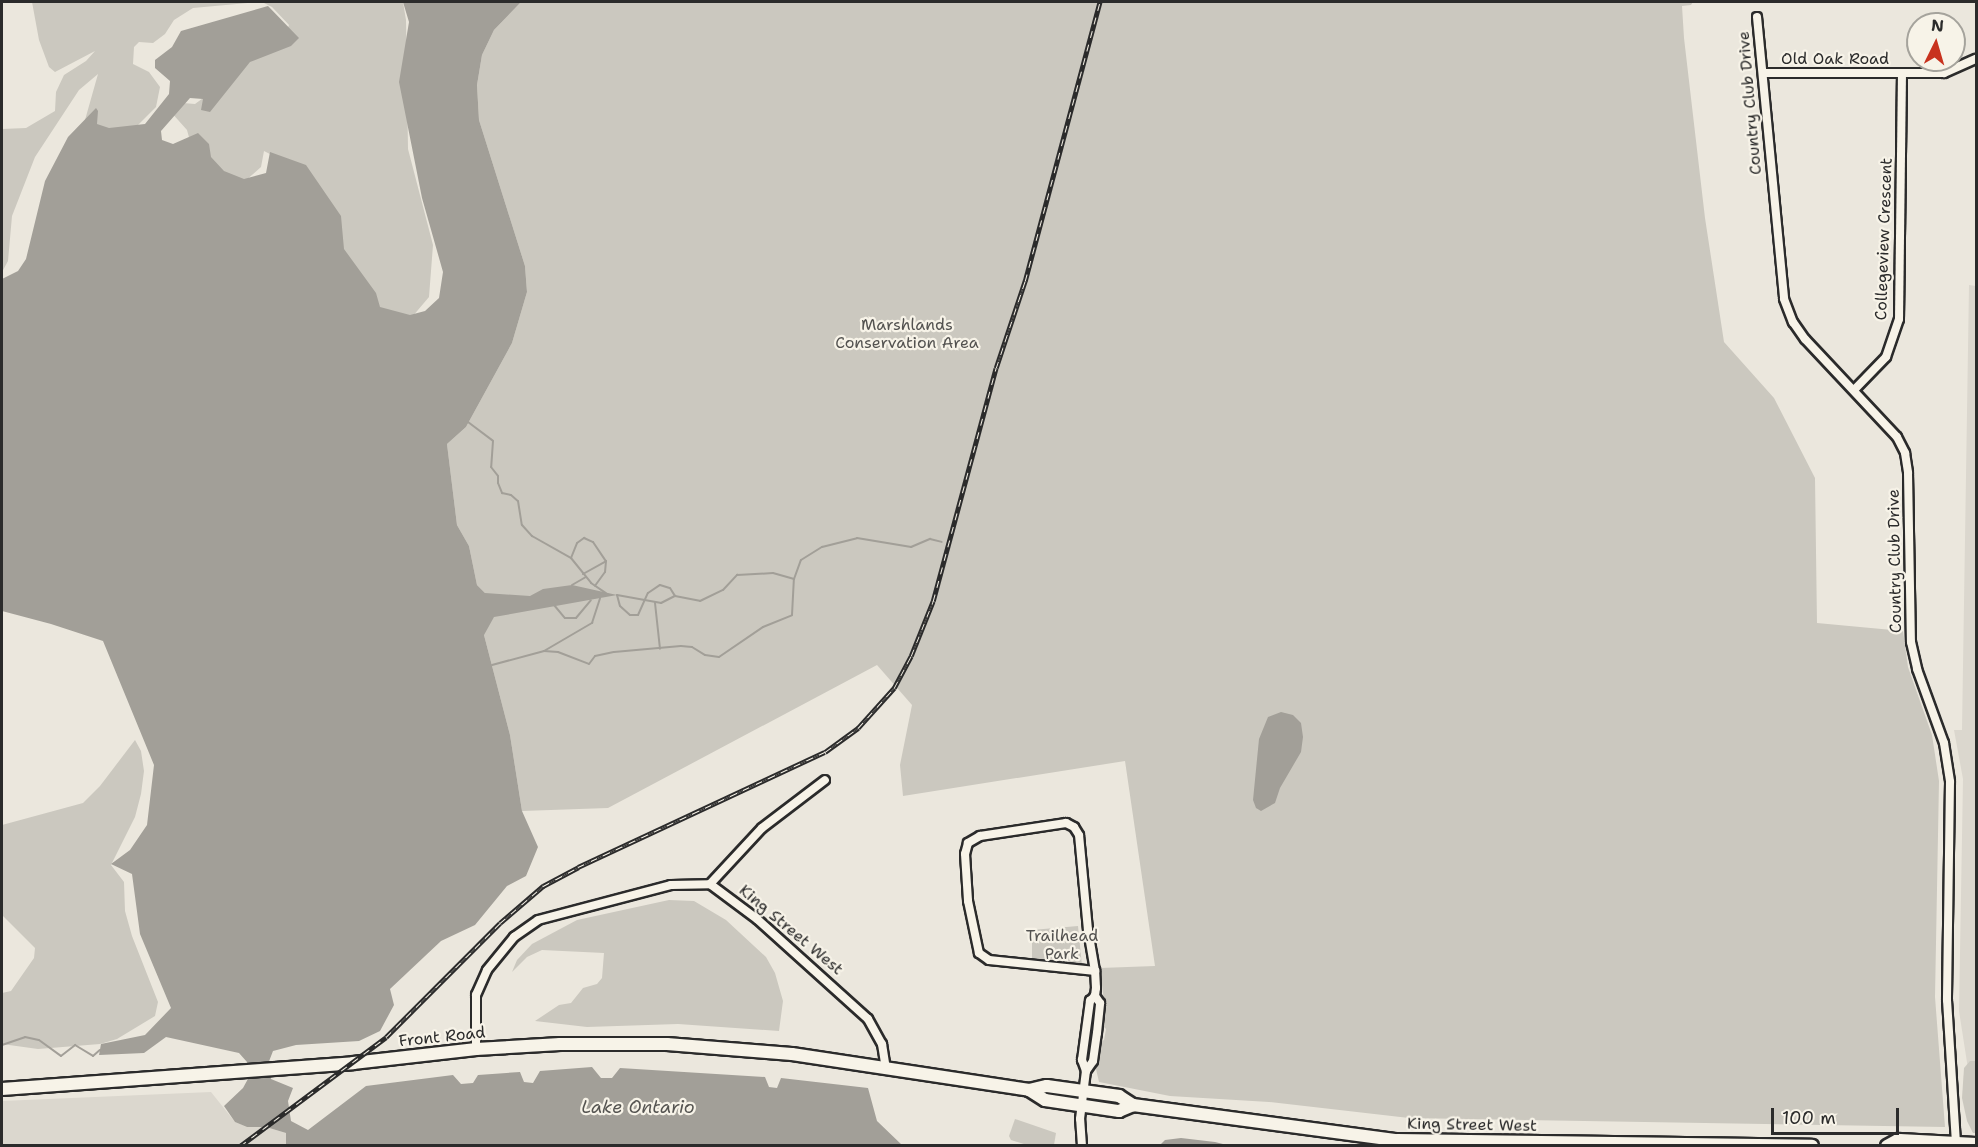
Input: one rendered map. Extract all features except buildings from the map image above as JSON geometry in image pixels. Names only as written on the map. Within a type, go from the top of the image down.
[{"type":"main road","name":"Front Road","points":[[2,1089],[353,1063],[476,1049],[560,1044],[667,1044],[734,1047],[886,1068]]},
{"type":"main road","name":"King Street West","points":[[886,1068],[1029,1090],[1047,1086],[1119,1096],[1133,1105],[1397,1140],[1812,1146]]},
{"type":"main road","name":"King Street West","points":[[1029,1090],[1045,1100],[1119,1111],[1133,1105]]},
{"type":"main road","points":[[1887,1146],[1898,1140],[1977,1144]]},
{"type":"street","name":"Country Club Drive","points":[[1757,17],[1784,299],[1793,322],[1805,339],[1897,437],[1905,453],[1910,503],[1911,642],[1917,669],[1944,744],[1950,782],[1947,1000],[1956,1143]]},
{"type":"street","name":"Old Oak Road","points":[[1762,73],[1944,73],[1977,59]]},
{"type":"street","name":"Collegeview Crescent","points":[[1854,390],[1886,357],[1899,319],[1902,74]]},
{"type":"street","points":[[476,1049],[476,995],[487,970],[514,937],[538,920],[671,885],[710,884],[762,828],[825,780]]},
{"type":"street","points":[[1082,1146],[1082,1105],[1086,1071],[1082,1060],[1090,1001],[1095,996],[1095,971],[1078,834],[1074,827],[1066,823],[980,836],[968,843],[965,854],[968,901],[979,953],[989,960],[1095,971]]},
{"type":"street","name":"King Street West","points":[[710,884],[757,919],[868,1019],[882,1044],[886,1068]]},
{"type":"shaded area","points":[[1969,285],[1976,286],[1976,1132],[1972,1132],[1971,1088],[1959,1011],[1963,779],[1954,730],[1962,730]]},
{"type":"shaded area","points":[[211,1092],[235,1122],[247,1127],[266,1127],[286,1133],[286,1145],[2,1145],[2,1101]]},
{"type":"green space","points":[[32,2],[258,2],[193,8],[174,20],[165,34],[153,43],[139,42],[134,47],[133,64],[149,72],[160,87],[156,107],[131,132],[93,132],[85,120],[98,74],[79,90],[35,157],[12,216],[8,261],[2,272],[2,129],[26,128],[55,111],[56,92],[64,75],[86,61],[95,51],[55,72],[49,67],[39,40]]},
{"type":"green space","points":[[262,2],[403,2],[406,20],[408,149],[433,245],[429,297],[401,330],[402,400],[331,249],[309,174],[264,151],[261,167],[245,181],[195,159],[187,130],[170,111],[171,102],[195,104],[214,90],[217,76],[284,37],[289,25],[272,7]]},
{"type":"green space","name":"Marshlands Conservation Area","points":[[521,2],[1693,2],[1691,5],[1682,6],[1684,38],[1705,218],[1724,342],[1774,398],[1815,478],[1817,623],[1903,631],[1908,667],[1932,735],[1939,781],[1935,997],[1945,1127],[1409,1118],[1269,1102],[1170,1096],[1099,1082],[1096,1069],[1100,1042],[1104,1040],[1106,1029],[1102,1025],[1104,1002],[1100,968],[1155,966],[1125,761],[903,796],[900,765],[912,705],[877,665],[608,808],[522,811],[510,735],[484,635],[485,593],[477,585],[469,546],[457,525],[447,444],[466,427],[512,343],[527,292],[525,266],[479,120],[477,85],[482,55],[494,30]]},
{"type":"green space","points":[[135,740],[141,751],[144,771],[141,794],[135,817],[111,865],[124,882],[125,911],[132,936],[158,1002],[155,1016],[117,1039],[100,1044],[38,1049],[2,1044],[2,993],[11,991],[34,958],[35,948],[2,915],[2,825],[83,803],[100,786]]},
{"type":"green space","points":[[669,900],[694,901],[726,920],[766,957],[775,973],[783,1001],[779,1031],[678,1024],[587,1027],[535,1021],[559,1005],[571,1003],[583,988],[597,984],[602,978],[604,953],[542,950],[527,957],[512,972],[517,960],[532,944],[577,920]]},
{"type":"green space","name":"Trailhead Park","points":[[1078,926],[1082,966],[1032,958],[1032,930]]},
{"type":"green space","points":[[1970,1061],[1976,1061],[1976,1133],[1973,1133],[1967,1121],[1962,1098],[1964,1068]]},
{"type":"green space","points":[[1015,1119],[1056,1133],[1054,1145],[1027,1145],[1011,1140],[1009,1136]]},
{"type":"water","name":"Lake Ontario","points":[[403,2],[521,2],[494,30],[482,55],[477,85],[479,120],[525,266],[527,292],[512,343],[466,427],[447,444],[457,525],[469,546],[477,585],[485,593],[530,596],[543,589],[572,585],[617,595],[494,617],[484,635],[510,735],[522,811],[538,847],[526,876],[507,886],[475,925],[441,941],[390,989],[394,1005],[380,1031],[359,1041],[296,1045],[273,1051],[268,1064],[271,1079],[293,1088],[288,1101],[291,1121],[308,1130],[366,1086],[453,1075],[461,1084],[473,1083],[478,1075],[520,1072],[524,1082],[533,1083],[540,1071],[592,1067],[601,1078],[612,1078],[620,1068],[765,1077],[769,1087],[777,1088],[781,1078],[868,1088],[877,1121],[902,1145],[286,1145],[286,1133],[266,1127],[247,1127],[235,1122],[224,1106],[243,1088],[249,1077],[247,1062],[239,1053],[166,1037],[144,1053],[99,1055],[101,1044],[145,1035],[171,1008],[140,934],[132,874],[111,864],[130,850],[147,825],[154,765],[103,641],[2,611],[2,279],[18,271],[26,259],[45,181],[68,137],[96,108],[98,111],[97,124],[109,128],[145,124],[169,94],[170,81],[155,68],[155,60],[172,47],[181,31],[268,6],[299,38],[291,46],[250,62],[210,112],[201,110],[203,99],[190,98],[161,131],[162,140],[173,144],[198,133],[209,144],[211,157],[224,171],[244,179],[266,173],[270,152],[306,165],[341,216],[344,249],[376,293],[380,307],[410,315],[425,311],[439,298],[443,272],[422,198],[399,82],[409,22]]},
{"type":"water","points":[[1281,712],[1293,715],[1301,723],[1303,737],[1301,752],[1280,788],[1275,803],[1261,811],[1256,808],[1253,800],[1259,739],[1268,717]]},
{"type":"water","points":[[1181,1138],[1227,1145],[1160,1145],[1165,1140]]},
{"type":"waterway","points":[[468,422],[493,441],[491,467],[498,476],[502,493],[511,495],[518,501],[522,525],[532,536],[571,558],[591,583],[606,593]]},
{"type":"waterway","points":[[571,558],[577,543],[584,538],[593,542],[606,561],[605,572],[595,586]]},
{"type":"waterway","points":[[544,651],[558,652],[589,664],[595,656],[614,652],[681,646],[692,647],[705,655],[719,657],[763,627],[792,615],[794,579],[801,560],[822,547],[857,538],[911,547],[930,539],[942,542]]},
{"type":"waterway","points":[[583,574],[606,561]]},
{"type":"waterway","points":[[617,595],[661,603],[675,596],[700,601],[723,590],[737,575],[773,573],[794,579]]},
{"type":"waterway","points":[[572,585],[586,577]]},
{"type":"waterway","points":[[617,595],[620,606],[630,615],[638,615],[648,593],[660,585],[670,588],[675,596]]},
{"type":"waterway","points":[[492,665],[544,651],[592,623],[600,598]]},
{"type":"waterway","points":[[554,605],[565,618],[576,618],[591,600]]},
{"type":"waterway","points":[[655,603],[660,649]]},
{"type":"waterway","points":[[2,1045],[25,1037],[39,1040],[61,1056],[75,1045],[93,1056],[100,1050]]},
{"type":"railway","points":[[240,1146],[386,1037],[500,923],[543,886],[578,867],[825,752],[858,728],[894,688],[911,656],[933,601],[996,368],[1025,281],[1100,2]]}]
